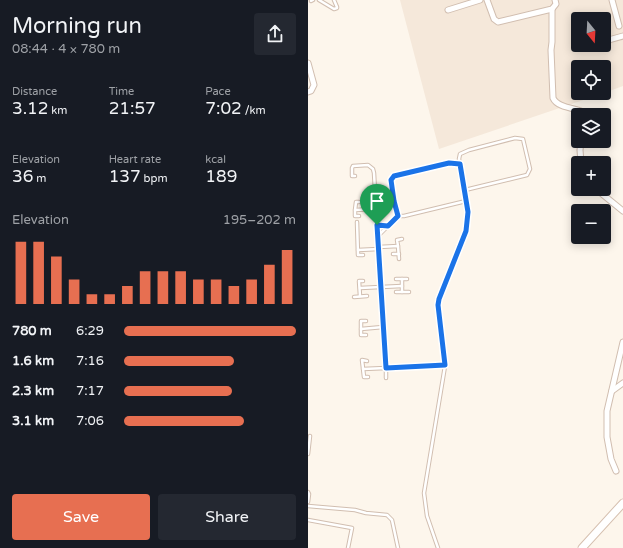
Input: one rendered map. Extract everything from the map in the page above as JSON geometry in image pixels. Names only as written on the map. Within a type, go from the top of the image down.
[{"type":"street","points":[[448,10],[480,0]]},
{"type":"street","points":[[487,0],[494,19],[498,22],[552,9],[556,4],[555,0]]},
{"type":"street","points":[[612,0],[619,26]]},
{"type":"street","points":[[552,9],[551,50],[553,98],[558,104],[571,108]]},
{"type":"street","points":[[611,39],[623,36]]},
{"type":"street","points":[[308,63],[314,85],[311,91],[308,92]]},
{"type":"street","points":[[605,196],[623,211]]},
{"type":"street","points":[[616,471],[611,459],[607,411],[621,359],[623,342]]},
{"type":"street","points":[[612,391],[623,383]]},
{"type":"street","points":[[582,548],[623,503]]},
{"type":"lane","points":[[319,0],[334,9],[337,8],[337,6],[334,0]]},
{"type":"lane","points":[[438,548],[427,516],[424,493],[445,365],[438,305],[466,231],[468,212],[458,159],[460,154],[469,150],[515,138],[523,140],[530,169],[527,175],[465,190]]},
{"type":"lane","points":[[398,216],[391,180],[394,176],[449,163],[460,164]]},
{"type":"lane","points":[[355,176],[352,176],[353,166],[368,165],[373,169],[386,378]]},
{"type":"lane","points":[[378,236],[398,216],[404,216],[466,201]]},
{"type":"lane","points":[[359,202],[356,202],[355,210],[355,216],[359,216]]},
{"type":"lane","points":[[355,210],[376,209]]},
{"type":"lane","points":[[357,222],[358,255],[362,255]]},
{"type":"lane","points":[[377,225],[388,226]]},
{"type":"lane","points":[[399,259],[397,240],[402,240]]},
{"type":"lane","points":[[358,250],[398,246]]},
{"type":"lane","points":[[393,254],[399,254]]},
{"type":"lane","points":[[396,280],[407,278]]},
{"type":"lane","points":[[402,279],[402,292]]},
{"type":"lane","points":[[360,296],[359,282],[363,281]]},
{"type":"lane","points":[[360,288],[402,286]]},
{"type":"lane","points":[[396,292],[409,292]]},
{"type":"lane","points":[[354,297],[367,296]]},
{"type":"lane","points":[[366,321],[361,321],[361,335],[366,335]]},
{"type":"lane","points":[[361,329],[383,327]]},
{"type":"lane","points":[[367,361],[362,360],[364,377],[368,377]]},
{"type":"lane","points":[[363,369],[445,365]]},
{"type":"lane","points":[[308,454],[310,436]]},
{"type":"lane","points":[[308,492],[308,502]]},
{"type":"lane","points":[[308,506],[355,510],[366,514],[387,515],[392,520],[398,548]]},
{"type":"lane","points":[[308,520],[352,528],[348,548]]},
{"type":"shaded area","points":[[400,0],[623,0],[623,86],[611,90],[611,60],[571,60],[571,100],[583,100],[439,149]]},
{"type":"route","points":[[449,163],[460,164],[468,219],[466,231],[438,305],[445,365],[386,368],[377,225],[388,226],[398,216],[391,180],[394,176],[449,163]]}]
